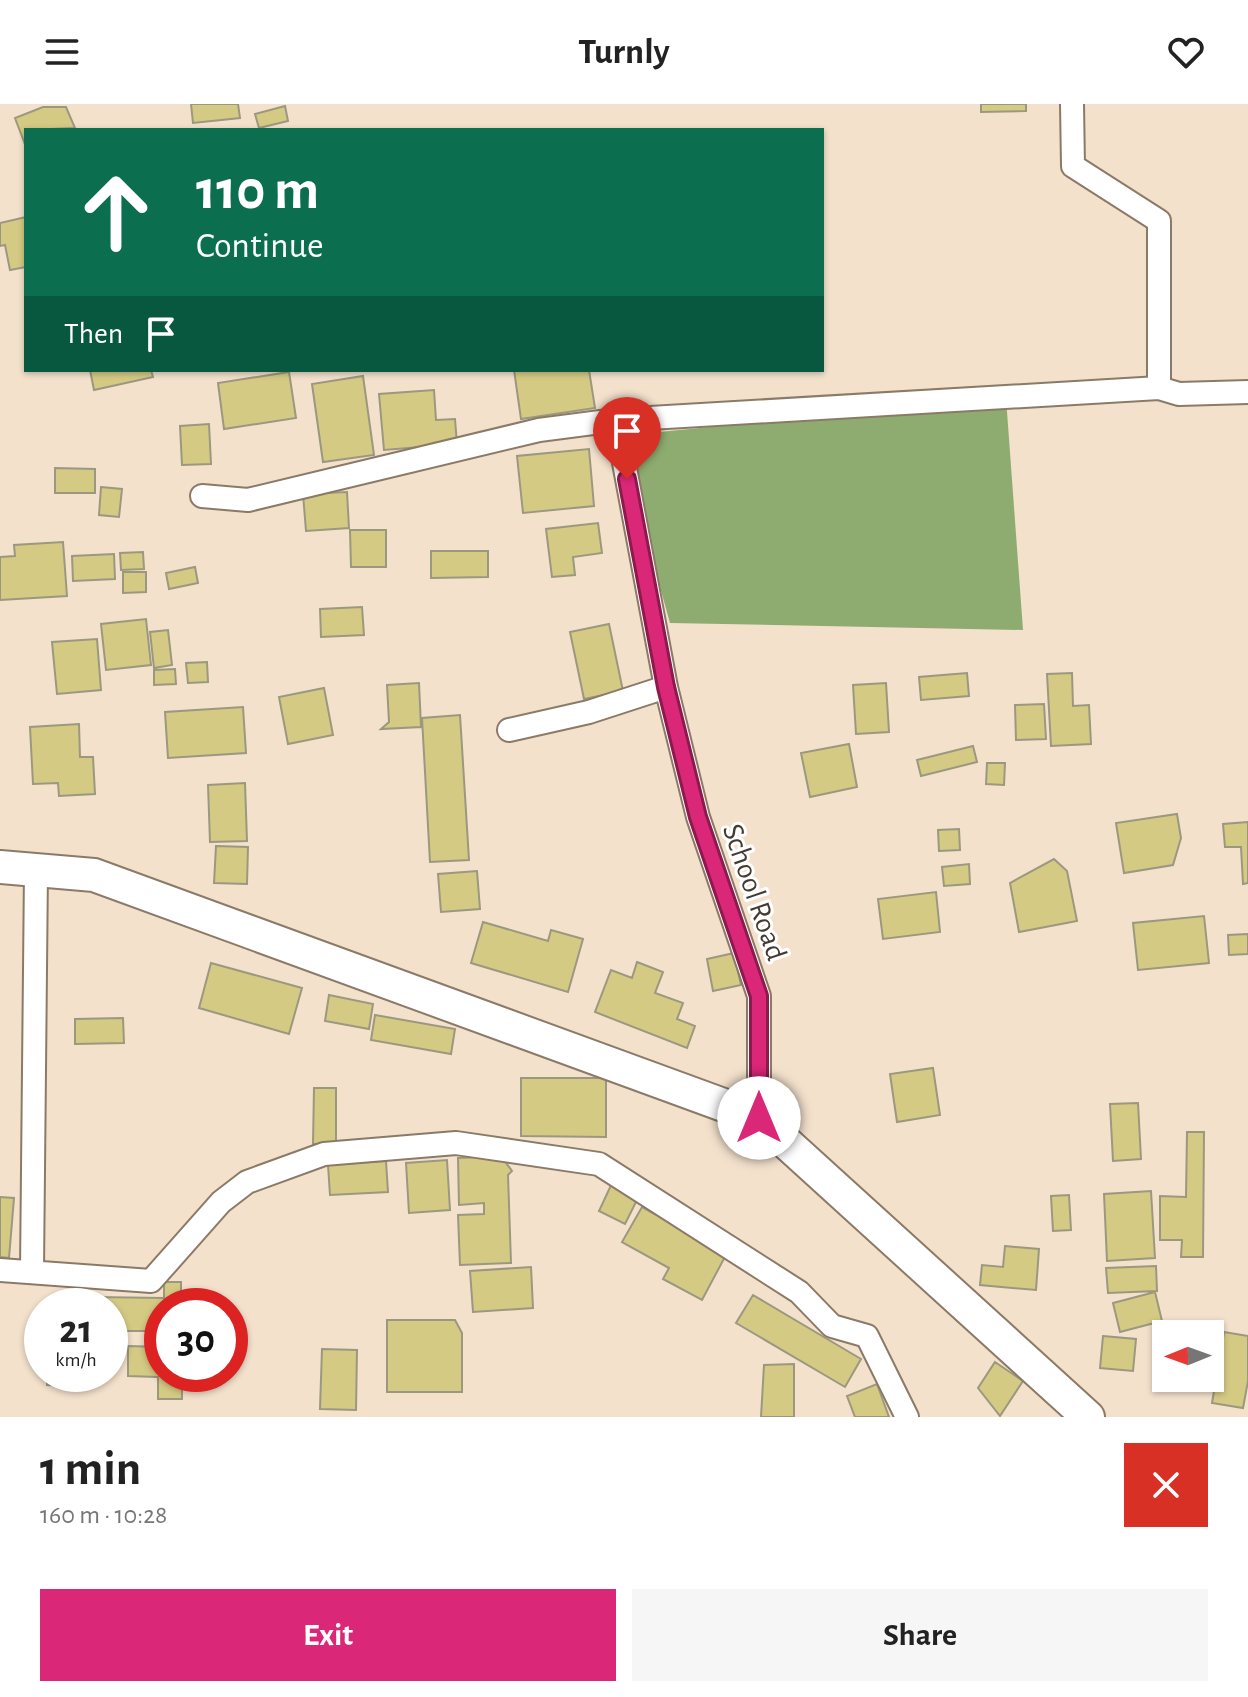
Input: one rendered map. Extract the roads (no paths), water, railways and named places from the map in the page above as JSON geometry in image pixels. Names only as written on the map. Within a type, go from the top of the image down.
[{"type":"main road","points":[[0,867],[94,875],[759,1118],[1088,1417]]},
{"type":"street","points":[[1072,104],[1073,166],[1159,221],[1159,388]]},
{"type":"street","points":[[202,496],[248,500],[539,430],[616,420],[1159,388],[1179,394],[1248,392]]},
{"type":"street","name":"School Road","points":[[616,420],[666,687],[698,817],[759,996],[759,1118]]},
{"type":"street","points":[[509,730],[589,712],[666,687]]},
{"type":"street","points":[[32,1270],[36,870]]},
{"type":"street","points":[[0,1270],[151,1281],[221,1202],[247,1182],[324,1154],[456,1143],[599,1164],[799,1292],[832,1326],[867,1336],[907,1417]]}]
